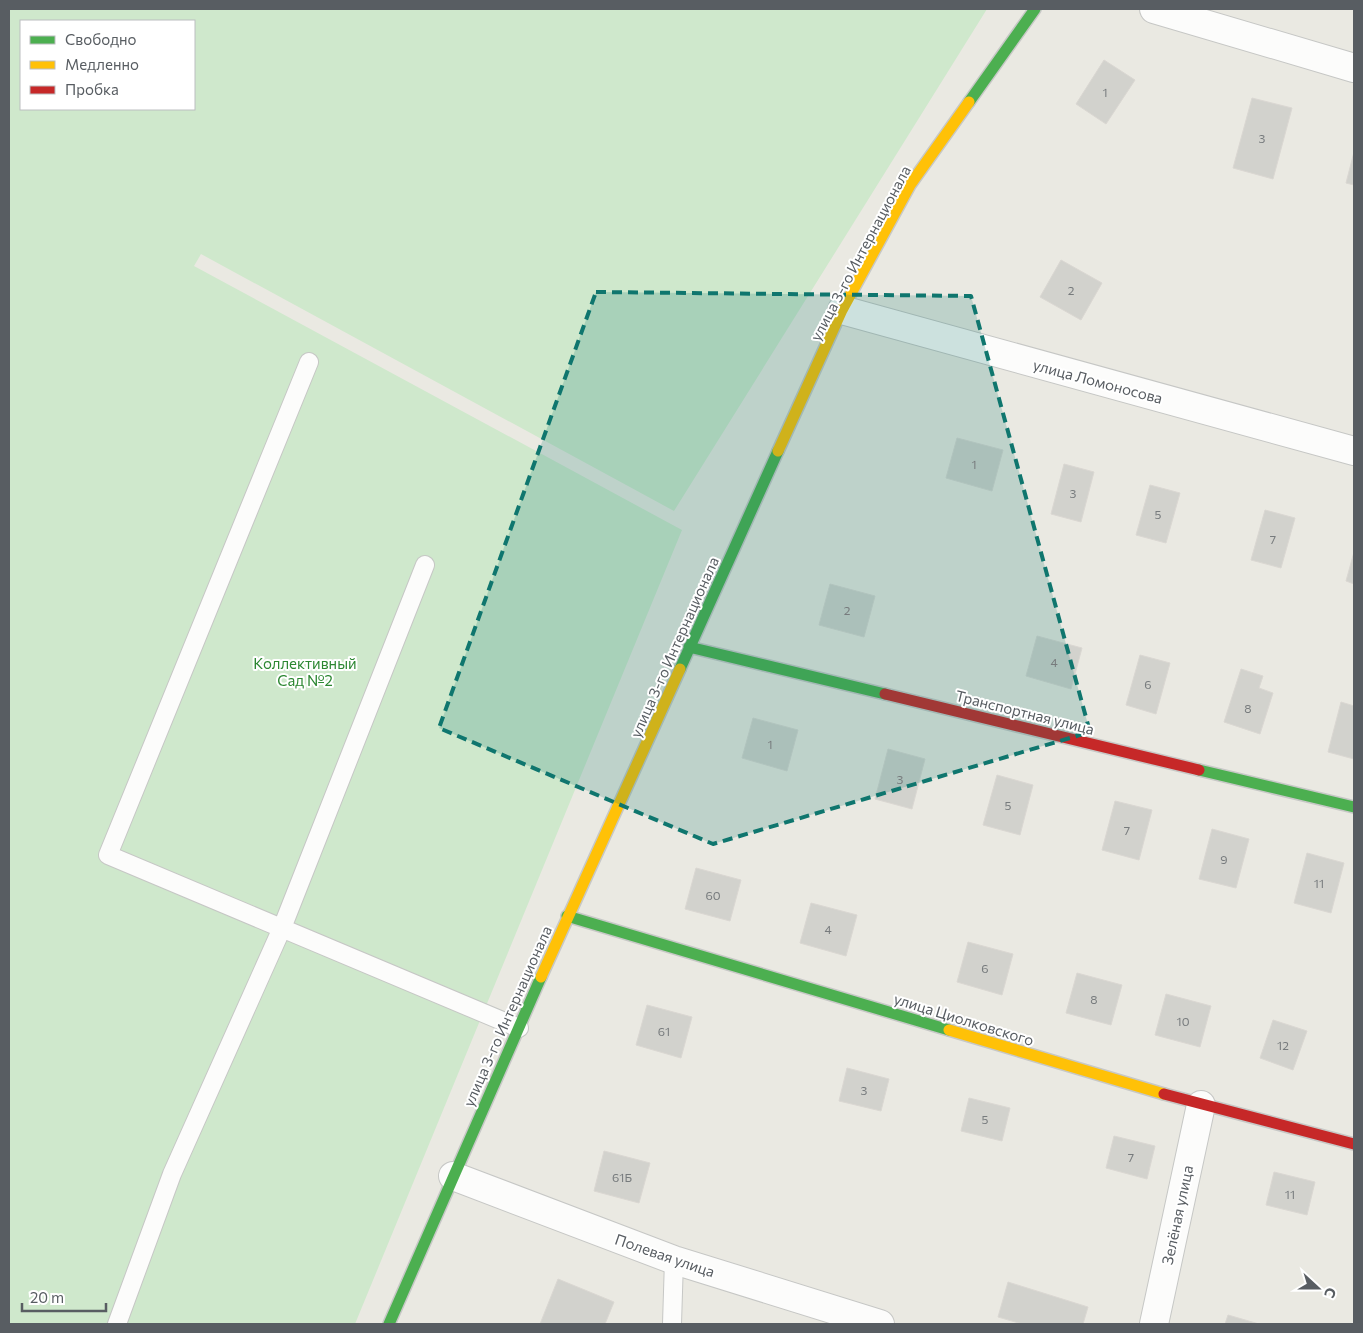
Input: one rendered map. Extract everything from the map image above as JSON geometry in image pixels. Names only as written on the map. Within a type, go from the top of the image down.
[{"type":"street","name":"улица 3-го Интернационала","points":[[389,1324],[568,916],[674,686],[689,647],[842,310],[910,185],[1035,9]]},
{"type":"street","points":[[1154,9],[1354,68]]},
{"type":"street","name":"улица Ломоносова","points":[[842,310],[1354,451]]},
{"type":"street","name":"Транспортная улица","points":[[689,647],[1354,807]]},
{"type":"street","name":"улица Циолковского","points":[[568,916],[1201,1105],[1354,1144]]},
{"type":"street","name":"Зелёная улица","points":[[1154,1324],[1201,1105]]},
{"type":"street","name":"Полевая улица","points":[[453,1176],[674,1260],[880,1324]]},
{"type":"lane","points":[[309,362],[108,855],[518,1028]]},
{"type":"lane","points":[[117,1324],[172,1174],[282,928],[425,565]]},
{"type":"lane","points":[[672,1324],[674,1260]]},
{"type":"highlighted area","points":[[596,292],[971,296],[1090,732],[713,844],[439,728]]},
{"type":"green space","name":"Коллективный Сад №2","points":[[9,9],[987,9],[674,511],[201,254],[194,266],[682,530],[355,1324],[9,1324]]},
{"type":"building","points":[[1104,60],[1135,80],[1106,124],[1076,104]]},
{"type":"building","points":[[1252,98],[1292,108],[1273,179],[1233,168]]},
{"type":"building","points":[[1354,152],[1354,185],[1346,183]]},
{"type":"building","points":[[1061,260],[1102,283],[1081,320],[1040,297]]},
{"type":"building","points":[[957,438],[1003,450],[992,491],[946,478]]},
{"type":"building","points":[[1064,464],[1094,472],[1081,522],[1051,514]]},
{"type":"building","points":[[1150,485],[1180,493],[1166,543],[1136,535]]},
{"type":"building","points":[[1265,510],[1295,518],[1281,568],[1251,560]]},
{"type":"building","points":[[1354,552],[1354,584],[1346,581]]},
{"type":"building","points":[[830,584],[875,596],[864,637],[819,625]]},
{"type":"building","points":[[1037,636],[1082,648],[1071,689],[1026,676]]},
{"type":"building","points":[[1140,655],[1170,663],[1156,714],[1126,705]]},
{"type":"building","points":[[1241,669],[1263,676],[1259,688],[1273,693],[1260,734],[1224,722]]},
{"type":"building","points":[[1341,702],[1354,706],[1354,759],[1328,752]]},
{"type":"building","points":[[753,718],[798,730],[787,771],[742,758]]},
{"type":"building","points":[[888,749],[925,759],[912,809],[875,799]]},
{"type":"building","points":[[997,775],[1033,785],[1020,835],[983,825]]},
{"type":"building","points":[[1115,801],[1152,810],[1139,860],[1102,850]]},
{"type":"building","points":[[1212,829],[1249,839],[1236,888],[1199,879]]},
{"type":"building","points":[[1307,853],[1344,863],[1331,913],[1294,903]]},
{"type":"building","points":[[696,868],[741,880],[730,921],[685,909]]},
{"type":"building","points":[[811,903],[857,915],[846,956],[800,943]]},
{"type":"building","points":[[968,942],[1013,954],[1002,995],[957,982]]},
{"type":"building","points":[[1077,973],[1122,985],[1111,1025],[1066,1013]]},
{"type":"building","points":[[1166,994],[1211,1006],[1200,1047],[1155,1035]]},
{"type":"building","points":[[647,1005],[692,1017],[681,1058],[636,1045]]},
{"type":"building","points":[[1273,1020],[1307,1031],[1293,1070],[1260,1058]]},
{"type":"building","points":[[847,1068],[889,1079],[881,1111],[839,1101]]},
{"type":"building","points":[[969,1098],[1010,1108],[1002,1141],[961,1131]]},
{"type":"building","points":[[1114,1136],[1155,1146],[1147,1179],[1106,1168]]},
{"type":"building","points":[[604,1151],[650,1163],[639,1203],[594,1191]]},
{"type":"building","points":[[1274,1172],[1315,1182],[1307,1215],[1266,1205]]},
{"type":"building","points":[[558,1279],[614,1302],[605,1324],[540,1324]]},
{"type":"building","points":[[1008,1282],[1088,1307],[1083,1324],[1022,1324],[998,1317]]},
{"type":"building","points":[[1228,1315],[1259,1324],[1225,1324]]},
{"type":"traffic: fast","points":[[969,102],[1035,9]]},
{"type":"traffic: fast","points":[[680,669],[778,451]]},
{"type":"traffic: fast","points":[[689,647],[885,694]]},
{"type":"traffic: fast","points":[[1199,770],[1354,807]]},
{"type":"traffic: fast","points":[[567,916],[949,1030]]},
{"type":"traffic: fast","points":[[389,1324],[541,977]]},
{"type":"traffic: slow","points":[[778,451],[842,310],[910,185],[969,102]]},
{"type":"traffic: slow","points":[[541,977],[680,669]]},
{"type":"traffic: slow","points":[[949,1030],[1164,1094]]},
{"type":"traffic: jam","points":[[885,694],[1199,770]]},
{"type":"traffic: jam","points":[[1164,1094],[1354,1144]]}]
